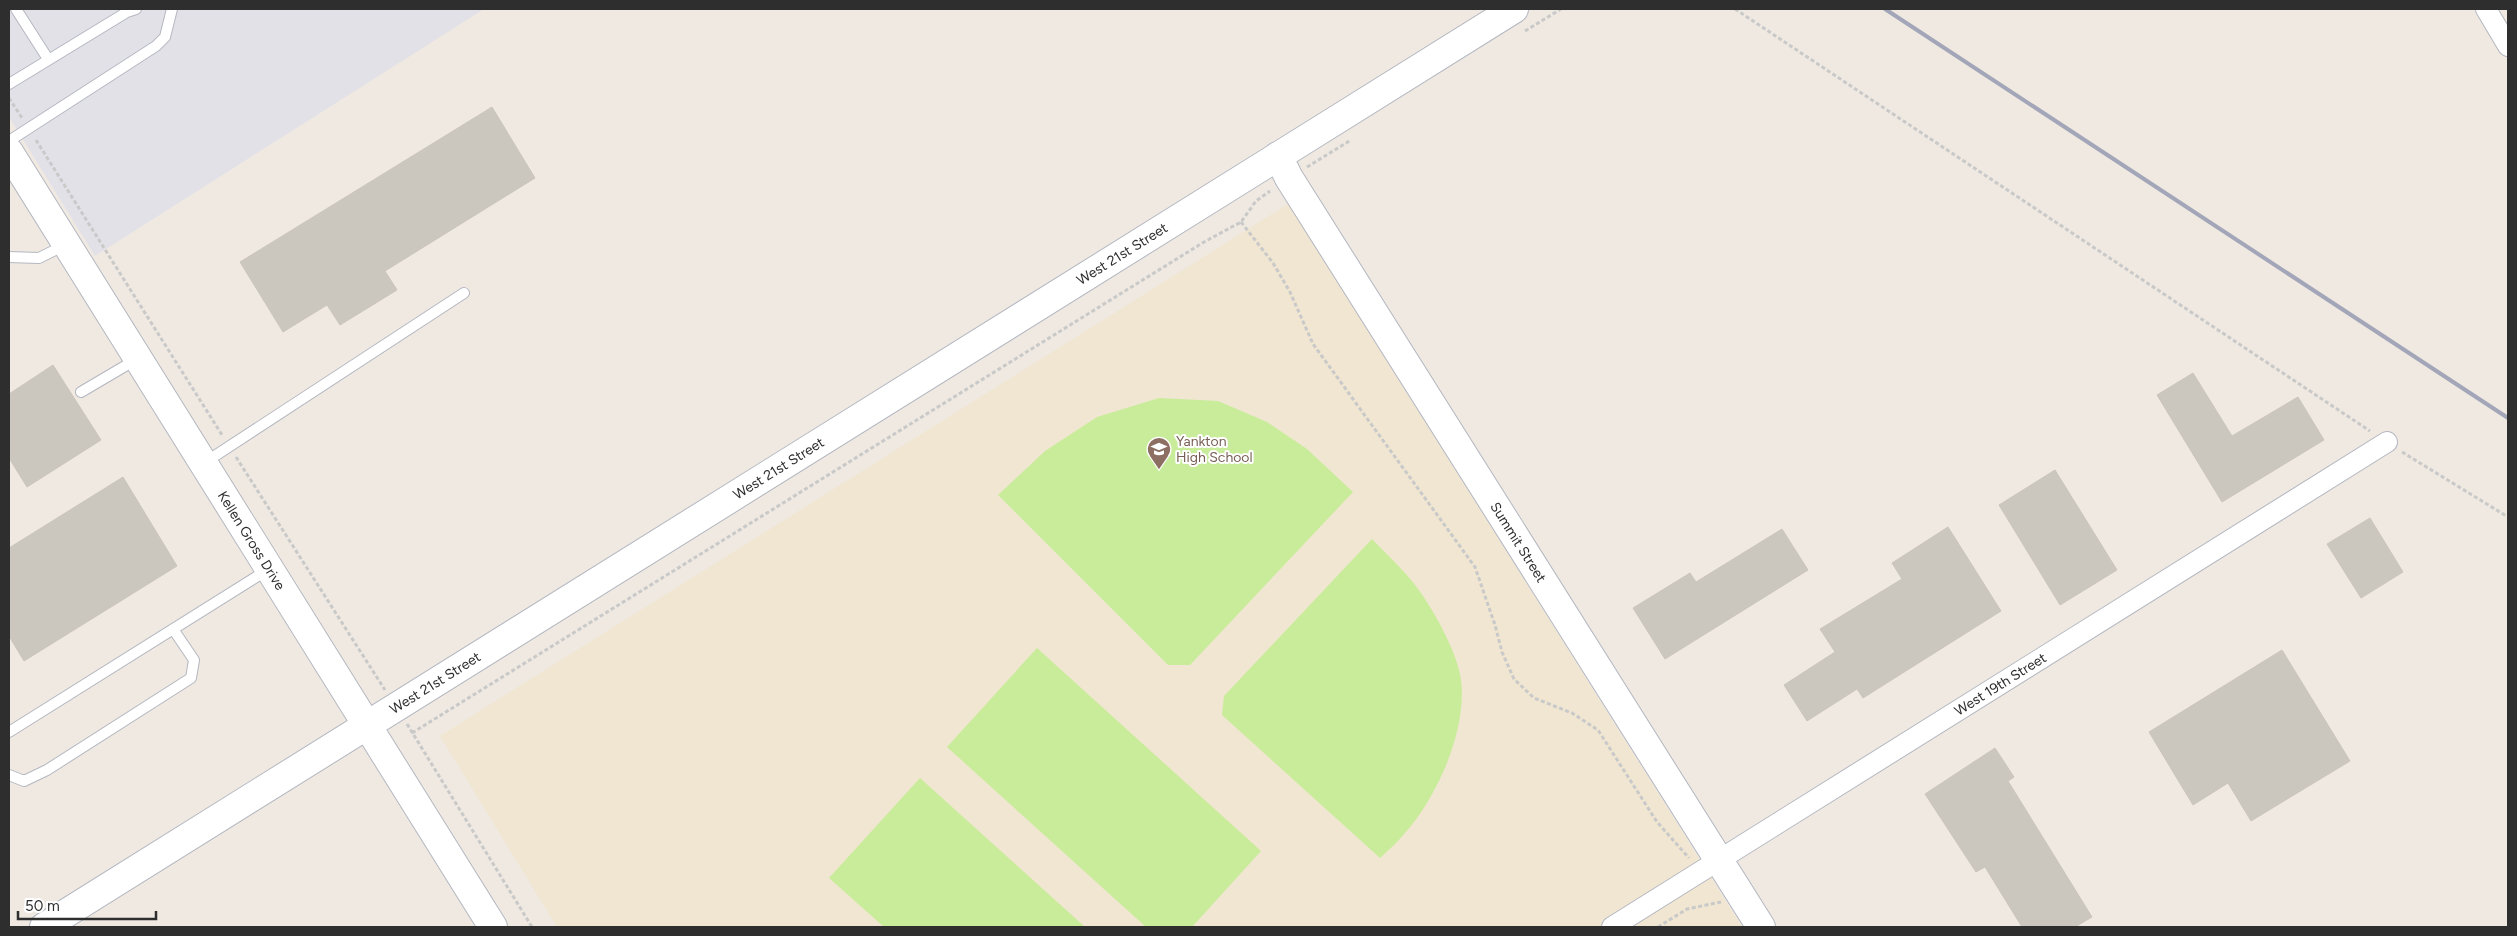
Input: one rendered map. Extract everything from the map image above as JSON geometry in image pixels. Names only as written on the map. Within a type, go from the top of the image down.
[{"type":"street","points":[[2486,9],[2508,46]]},
{"type":"street","name":"West 21st Street","points":[[44,927],[397,707],[1284,167],[1517,22]]},
{"type":"street","name":"Kellen Gross Drive","points":[[9,152],[493,927]]},
{"type":"street","name":"Summit Street","points":[[1284,167],[1710,865],[1761,927]]},
{"type":"street","name":"West 19th Street","points":[[1612,927],[2387,442]]},
{"type":"lane","points":[[16,9],[48,60]]},
{"type":"lane","points":[[9,84],[127,12],[136,9]]},
{"type":"lane","points":[[9,141],[156,46],[165,37],[172,9]]},
{"type":"lane","points":[[9,257],[39,258],[67,245]]},
{"type":"lane","points":[[204,463],[464,293]]},
{"type":"lane","points":[[81,392],[138,358]]},
{"type":"lane","points":[[9,732],[270,569]]},
{"type":"lane","points":[[9,775],[24,781],[47,770],[191,678],[194,660],[173,629]]},
{"type":"path","points":[[1517,22],[1561,9]]},
{"type":"path","points":[[1735,9],[2387,442],[2508,517]]},
{"type":"path","points":[[9,97],[229,447],[397,707],[532,927]]},
{"type":"path","points":[[412,733],[1196,247],[1241,222],[1284,167],[1353,139]]},
{"type":"path","points":[[1241,222],[1274,263],[1290,292],[1313,344],[1475,567],[1495,625],[1502,652],[1514,679],[1534,698],[1572,713],[1598,730],[1657,822],[1710,865],[1724,902],[1687,909],[1658,927]]},
{"type":"shaded area","points":[[9,9],[484,9],[95,256],[9,117]]},
{"type":"shaded area","name":"Yankton High School","points":[[1288,204],[1742,927],[557,927],[440,736]]},
{"type":"green space","points":[[1159,398],[1218,401],[1267,422],[1307,449],[1353,492],[1190,665],[1168,665],[998,495],[1045,451],[1097,417]]},
{"type":"green space","points":[[1372,539],[1413,582],[1437,618],[1457,664],[1462,694],[1456,737],[1449,759],[1429,800],[1417,819],[1380,858],[1222,715],[1224,696]]},
{"type":"green space","points":[[1037,648],[1261,851],[1192,927],[1146,927],[947,747]]},
{"type":"green space","points":[[920,778],[1085,927],[884,927],[829,878]]},
{"type":"building","points":[[492,107],[535,178],[385,271],[397,290],[340,325],[327,305],[283,332],[240,262]]},
{"type":"building","points":[[53,365],[101,440],[27,487],[9,458],[9,394]]},
{"type":"building","points":[[2193,373],[2232,436],[2298,397],[2324,440],[2222,502],[2157,395]]},
{"type":"building","points":[[2055,470],[2117,570],[2060,605],[1999,505]]},
{"type":"building","points":[[123,477],[177,566],[24,661],[9,636],[9,548]]},
{"type":"building","points":[[2370,518],[2403,572],[2361,598],[2327,544]]},
{"type":"building","points":[[1948,527],[2001,611],[1863,698],[1857,689],[1807,721],[1784,685],[1835,652],[1820,629],[1902,579],[1892,563]]},
{"type":"building","points":[[1782,529],[1808,570],[1665,659],[1633,608],[1690,573],[1696,582]]},
{"type":"building","points":[[2282,650],[2350,761],[2251,821],[2228,783],[2193,805],[2149,732]]},
{"type":"building","points":[[1995,748],[2014,777],[2008,781],[2092,917],[2075,927],[2022,927],[1985,867],[1976,872],[1925,794]]},
{"type":"railway","points":[[1885,9],[2508,418]]},
{"type":"place","name":"Yankton High School","points":[[1159,470]]}]
